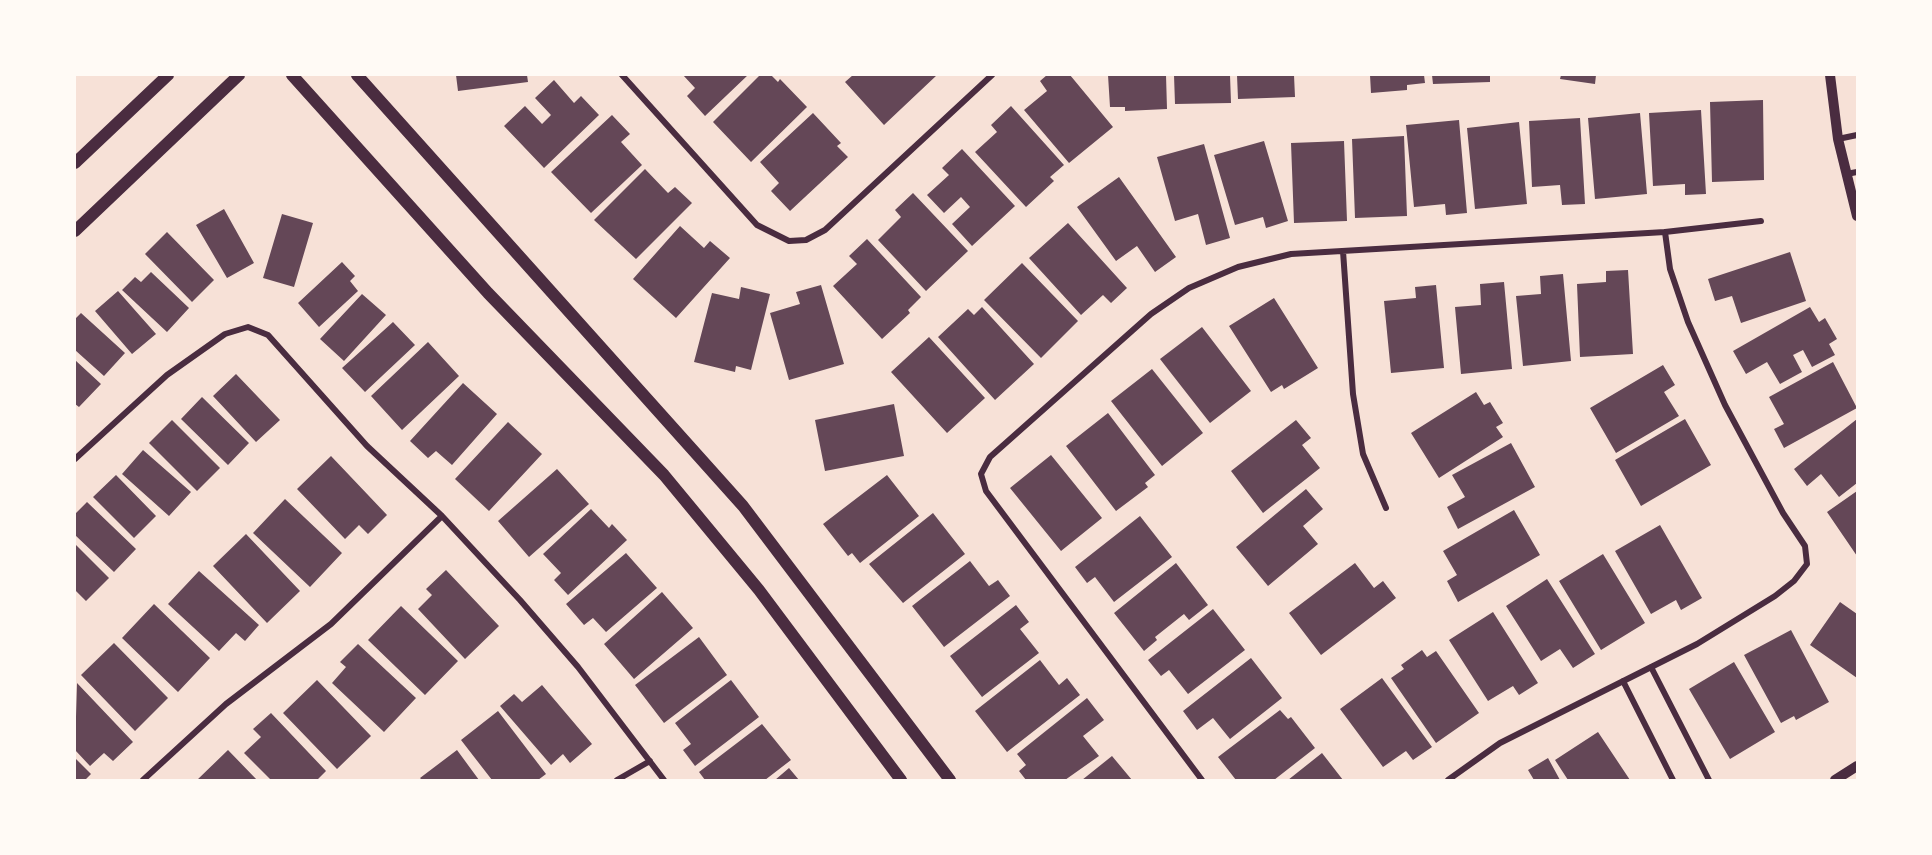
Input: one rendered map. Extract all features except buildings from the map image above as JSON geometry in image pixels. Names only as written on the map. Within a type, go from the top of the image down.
[{"type":"main road","points":[[75,164],[168,75]]},
{"type":"main road","points":[[75,231],[239,75]]},
{"type":"main road","points":[[292,75],[488,293],[664,475],[759,590],[901,780]]},
{"type":"main road","points":[[357,75],[743,506],[950,780]]},
{"type":"street","points":[[622,75],[757,225],[789,241],[806,240],[825,230],[992,75]]},
{"type":"street","points":[[1830,75],[1838,139],[1857,216]]},
{"type":"street","points":[[1838,139],[1857,135]]},
{"type":"street","points":[[1845,174],[1857,171]]},
{"type":"street","points":[[1202,780],[986,491],[981,474],[990,457],[1151,314],[1189,288],[1238,267],[1291,254],[1665,232],[1761,220]]},
{"type":"street","points":[[1448,780],[1500,743],[1697,644],[1775,596],[1794,581],[1807,564],[1805,546],[1783,513],[1725,405],[1688,322],[1670,269],[1665,232]]},
{"type":"street","points":[[1343,251],[1355,404],[1363,454],[1386,508]]},
{"type":"street","points":[[75,459],[167,375],[225,334],[248,327],[267,335],[367,446],[442,516],[558,643],[664,780]]},
{"type":"street","points":[[143,780],[226,704],[331,624],[442,516]]},
{"type":"street","points":[[1651,667],[1709,780]]},
{"type":"street","points":[[1623,681],[1673,780]]},
{"type":"street","points":[[617,780],[650,761]]},
{"type":"street","points":[[1834,780],[1857,766]]}]
